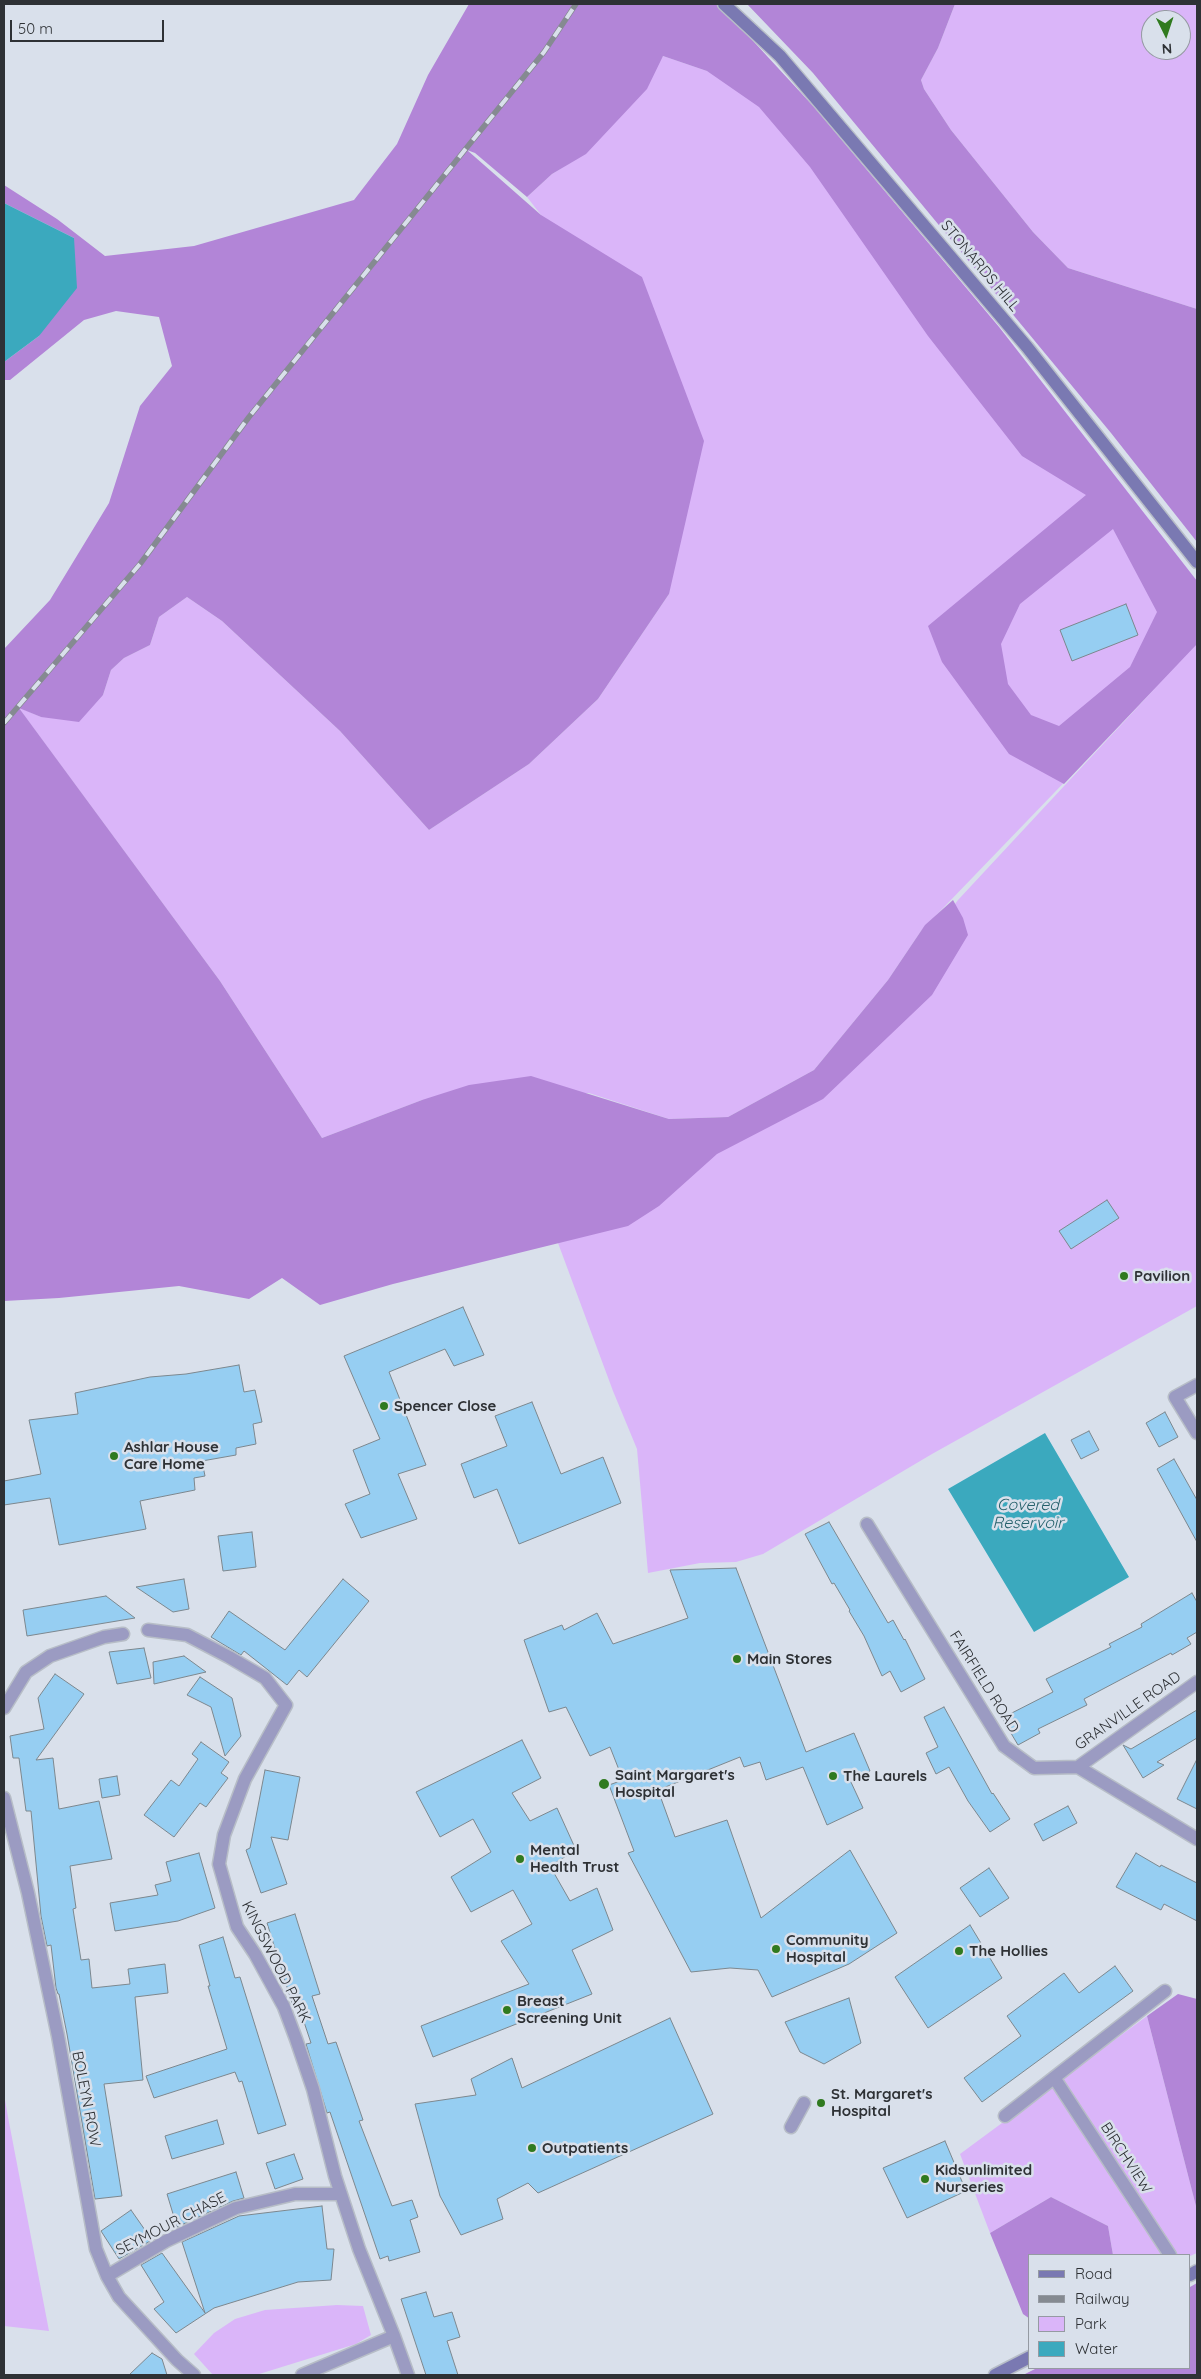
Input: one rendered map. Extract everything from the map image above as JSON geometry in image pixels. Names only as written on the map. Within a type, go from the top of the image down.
[{"type":"street","name":"STONARDS HILL","points":[[724,4],[780,56],[1027,347],[1197,562]]},
{"type":"street","points":[[1197,1385],[1176,1397],[1197,1433]]},
{"type":"street","name":"FAIRFIELD ROAD","points":[[867,1524],[1004,1746],[1034,1768],[1078,1767]]},
{"type":"street","name":"KINGSWOOD PARK","points":[[148,1630],[187,1635],[265,1678],[286,1705],[245,1778],[224,1835],[219,1864],[237,1927],[255,1954],[284,2007],[296,2039],[313,2089],[359,2249],[408,2375]]},
{"type":"street","points":[[4,1708],[26,1672],[50,1656],[104,1637],[123,1634]]},
{"type":"street","name":"GRANVILLE ROAD","points":[[1078,1767],[1197,1682]]},
{"type":"street","points":[[1078,1767],[1197,1839]]},
{"type":"street","name":"BOLEYN ROW","points":[[4,1798],[28,1892],[58,2036],[96,2249],[106,2276],[119,2296],[177,2360],[194,2375]]},
{"type":"street","points":[[1005,2116],[1055,2079],[1165,1991]]},
{"type":"street","name":"BIRCHVIEW","points":[[1055,2079],[1169,2254]]},
{"type":"street","points":[[791,2127],[804,2104]]},
{"type":"street","name":"SEYMOUR CHASE","points":[[106,2276],[166,2241],[236,2208],[295,2194],[342,2194]]},
{"type":"street","points":[[302,2375],[394,2336]]},
{"type":"street","points":[[995,2375],[1028,2358]]},
{"type":"green space","points":[[955,4],[1197,4],[1197,309],[1068,268],[1033,232],[951,130],[924,89],[921,80],[938,48]]},
{"type":"green space","points":[[663,56],[814,107],[999,327],[1197,581],[1197,1306],[932,1454],[763,1554],[736,1562],[700,1563],[648,1573],[637,1449],[613,1391],[558,1243],[731,1136],[832,1067],[958,900],[1160,683],[921,931],[888,980],[814,1070],[728,1117],[669,1119],[589,1093],[422,1100],[322,1138],[220,981],[18,707],[41,717],[103,695],[111,670],[124,658],[150,645],[159,617],[187,597],[222,621],[340,731],[429,830],[529,764],[598,699],[669,594],[541,215],[527,197],[552,174],[586,153]]},
{"type":"green space","points":[[1147,2016],[1197,2210],[1197,2253],[1191,2256],[1191,2254],[1113,2254],[1108,2226],[1051,2197],[990,2233],[960,2154]]},
{"type":"green space","points":[[4,2094],[8,2117],[49,2331],[4,2326]]},
{"type":"green space","points":[[337,2305],[363,2306],[371,2335],[356,2344],[256,2375],[213,2375],[194,2354],[214,2333],[235,2319],[265,2310]]},
{"type":"shaded area","points":[[469,4],[719,4],[814,107],[999,327],[1197,581],[1197,644],[1064,784],[1009,754],[942,662],[928,626],[1086,495],[1022,456],[928,336],[810,167],[759,107],[707,71],[663,56],[647,89],[586,154],[552,174],[527,197],[475,153],[467,150],[541,215],[642,277],[704,441],[669,594],[598,699],[529,764],[429,830],[340,731],[222,621],[187,597],[159,617],[150,645],[124,658],[111,670],[103,695],[79,722],[41,717],[19,708],[220,981],[322,1138],[422,1100],[469,1085],[531,1076],[669,1119],[728,1117],[814,1070],[888,980],[925,925],[953,900],[963,918],[968,935],[932,995],[823,1099],[717,1154],[659,1206],[628,1226],[393,1284],[320,1305],[282,1278],[249,1299],[179,1286],[59,1298],[4,1301],[4,649],[50,600],[109,503],[140,406],[172,366],[159,317],[116,311],[84,320],[10,380],[4,380],[4,362],[39,336],[74,238],[4,203],[4,185],[57,219],[105,256],[194,246],[354,200],[397,144],[428,75]],"holes":[[[1113,529],[1157,612],[1130,667],[1059,726],[1031,715],[1008,684],[1001,644],[1020,604]]]},
{"type":"shaded area","points":[[747,4],[955,4],[938,48],[921,80],[924,89],[951,130],[1033,232],[1068,268],[1197,309],[1197,542],[1111,433],[813,73]]},
{"type":"shaded area","points":[[1178,1994],[1197,1999],[1197,2210],[1147,2016]]},
{"type":"shaded area","points":[[1051,2197],[1108,2226],[1113,2254],[1028,2254],[1028,2318],[1023,2314],[990,2233]]},
{"type":"shaded area","points":[[1197,2283],[1197,2375],[1023,2375],[1035,2369],[1191,2369],[1191,2286]]},
{"type":"water","points":[[4,203],[74,238],[77,288],[39,336],[4,362]]},
{"type":"water","name":"Covered Reservoir","points":[[1045,1433],[1129,1577],[1034,1632],[948,1489]]},
{"type":"building","points":[[1126,604],[1138,635],[1072,661],[1060,630]]},
{"type":"building","points":[[1107,1200],[1119,1218],[1071,1249],[1059,1231]]},
{"type":"building","name":"Spencer Close","points":[[463,1307],[484,1355],[454,1366],[445,1349],[389,1372],[426,1465],[398,1474],[417,1519],[361,1538],[345,1504],[370,1494],[353,1450],[380,1439],[344,1356]]},
{"type":"building","name":"Ashlar House Care Home","points":[[239,1365],[244,1392],[255,1390],[262,1422],[253,1424],[256,1444],[236,1448],[236,1455],[202,1461],[205,1476],[194,1478],[195,1490],[140,1501],[146,1529],[59,1545],[50,1498],[4,1505],[4,1481],[41,1474],[29,1420],[78,1414],[75,1393],[150,1377],[186,1374]]},
{"type":"building","name":"Spencer Close","points":[[532,1402],[561,1474],[603,1457],[621,1503],[519,1544],[497,1489],[474,1498],[461,1464],[507,1446],[495,1416]]},
{"type":"building","points":[[1165,1412],[1178,1437],[1159,1447],[1146,1423]]},
{"type":"building","points":[[1089,1431],[1099,1450],[1081,1459],[1071,1440]]},
{"type":"building","points":[[1174,1459],[1197,1500],[1197,1542],[1157,1469]]},
{"type":"building","points":[[829,1522],[888,1623],[893,1620],[905,1639],[925,1679],[901,1692],[890,1671],[882,1676],[850,1610],[834,1583],[832,1584],[805,1534]]},
{"type":"building","points":[[252,1532],[256,1567],[223,1571],[218,1536]]},
{"type":"building","points":[[736,1568],[806,1752],[854,1733],[870,1771],[850,1780],[863,1808],[827,1825],[803,1767],[766,1780],[760,1762],[744,1767],[740,1757],[658,1790],[675,1837],[727,1820],[761,1918],[850,1850],[897,1933],[849,1964],[772,1997],[758,1970],[730,1968],[691,1972],[628,1853],[634,1851],[609,1785],[623,1780],[610,1747],[590,1756],[566,1707],[549,1712],[524,1640],[562,1625],[564,1630],[597,1613],[613,1644],[688,1618],[670,1570]]},
{"type":"building","points":[[184,1579],[189,1609],[173,1612],[136,1587]]},
{"type":"building","points":[[343,1579],[369,1601],[307,1677],[299,1670],[287,1685],[244,1651],[241,1655],[211,1637],[229,1611],[285,1650]]},
{"type":"building","points":[[1192,1593],[1197,1602],[1197,1632],[1187,1638],[1191,1644],[1084,1699],[1087,1705],[1038,1729],[1040,1733],[1018,1745],[1002,1718],[1053,1692],[1046,1679],[1111,1647],[1109,1644],[1142,1627],[1141,1624]]},
{"type":"building","points":[[106,1596],[135,1618],[27,1636],[23,1610]]},
{"type":"building","points":[[144,1648],[151,1678],[117,1684],[109,1652]]},
{"type":"building","points":[[184,1656],[206,1672],[154,1684],[153,1662]]},
{"type":"building","points":[[55,1674],[84,1694],[36,1760],[53,1758],[59,1809],[99,1801],[112,1859],[70,1866],[76,1908],[73,1909],[81,1960],[89,1959],[92,1988],[130,1984],[128,1969],[165,1964],[168,1993],[135,1997],[143,2080],[104,2084],[122,2196],[95,2199],[67,2034],[59,1994],[56,1988],[51,1945],[47,1946],[41,1916],[31,1811],[26,1811],[19,1758],[13,1758],[10,1736],[44,1729],[38,1698]]},
{"type":"building","points":[[200,1677],[232,1698],[241,1736],[225,1756],[211,1707],[187,1695]]},
{"type":"building","points":[[944,1707],[992,1794],[1010,1819],[990,1832],[968,1801],[949,1767],[936,1774],[926,1753],[938,1747],[924,1717]]},
{"type":"building","points":[[1197,1710],[1197,1738],[1157,1762],[1164,1765],[1143,1778],[1123,1745],[1131,1749]]},
{"type":"building","name":"Mental Health Trust","points":[[522,1740],[541,1778],[512,1793],[530,1821],[557,1808],[576,1850],[550,1866],[570,1901],[597,1888],[613,1930],[572,1950],[592,1994],[433,2057],[421,2026],[529,1984],[501,1941],[532,1924],[513,1890],[471,1912],[451,1877],[491,1852],[473,1819],[440,1837],[416,1792]]},
{"type":"building","points":[[201,1742],[229,1762],[221,1773],[228,1778],[206,1807],[200,1803],[174,1837],[144,1815],[171,1780],[179,1786],[198,1759],[192,1754]]},
{"type":"building","points":[[1197,1759],[1197,1809],[1177,1799]]},
{"type":"building","points":[[265,1770],[300,1777],[288,1840],[271,1837],[287,1884],[261,1893],[246,1850],[250,1848]]},
{"type":"building","points":[[117,1776],[120,1795],[102,1798],[99,1779]]},
{"type":"building","points":[[1068,1806],[1077,1823],[1043,1841],[1034,1824]]},
{"type":"building","points":[[199,1853],[215,1908],[178,1921],[115,1931],[110,1903],[158,1895],[155,1885],[171,1881],[166,1862]]},
{"type":"building","points":[[1136,1853],[1160,1867],[1161,1865],[1197,1883],[1197,1921],[1164,1904],[1161,1910],[1116,1887]]},
{"type":"building","points":[[989,1868],[1009,1898],[980,1917],[960,1888]]},
{"type":"building","points":[[295,1914],[320,1994],[312,1996],[328,2044],[336,2042],[363,2120],[359,2121],[392,2206],[412,2200],[418,2217],[410,2220],[420,2252],[389,2261],[388,2256],[380,2259],[330,2112],[327,2113],[306,2044],[311,2043],[297,2001],[292,2003],[267,1923]]},
{"type":"building","name":"The Hollies","points":[[970,1925],[1002,1978],[928,2028],[895,1977]]},
{"type":"building","points":[[223,1937],[235,1978],[240,1977],[286,2125],[258,2134],[242,2081],[239,2082],[235,2072],[154,2098],[146,2076],[227,2049],[208,1986],[210,1986],[199,1945]]},
{"type":"building","points":[[1115,1966],[1133,1991],[982,2102],[964,2078],[1021,2036],[1007,2016],[1064,1973],[1079,1993]]},
{"type":"building","points":[[849,1998],[861,2043],[824,2064],[800,2052],[785,2022]]},
{"type":"building","name":"Outpatients","points":[[670,2018],[713,2114],[538,2193],[528,2183],[497,2199],[503,2219],[461,2235],[440,2196],[415,2104],[476,2095],[471,2079],[512,2058],[522,2088]]},
{"type":"building","points":[[217,2120],[224,2144],[172,2159],[165,2136]]},
{"type":"building","name":"Kidsunlimited Nurseries","points":[[945,2141],[966,2191],[907,2218],[883,2168]]},
{"type":"building","points":[[294,2154],[303,2179],[275,2189],[266,2163]]},
{"type":"building","points":[[236,2172],[244,2198],[233,2201],[177,2227],[167,2194]]},
{"type":"building","points":[[322,2206],[327,2249],[334,2249],[331,2280],[298,2282],[214,2308],[176,2333],[154,2309],[164,2302],[141,2265],[162,2253],[205,2313],[182,2242],[239,2216]]},
{"type":"building","points":[[131,2210],[152,2240],[119,2259],[101,2231]]},
{"type":"building","points":[[426,2292],[434,2317],[452,2312],[460,2337],[447,2341],[458,2375],[426,2375],[401,2299]]},
{"type":"building","points":[[152,2353],[162,2359],[167,2375],[129,2375]]},
{"type":"railway","points":[[4,723],[140,564],[249,417],[544,52],[576,4]]},
{"type":"place","name":"Pavilion","points":[[1124,1276]]},
{"type":"place","name":"Spencer Close","points":[[384,1406]]},
{"type":"place","name":"Ashlar House Care Home","points":[[114,1456]]},
{"type":"place","name":"Main Stores","points":[[737,1659]]},
{"type":"place","name":"The Laurels","points":[[833,1776]]},
{"type":"place","name":"Saint Margaret's Hospital","points":[[604,1784]]},
{"type":"place","name":"Mental Health Trust","points":[[520,1859]]},
{"type":"place","name":"Community Hospital","points":[[776,1949]]},
{"type":"place","name":"The Hollies","points":[[959,1951]]},
{"type":"place","name":"Breast Screening Unit","points":[[507,2010]]},
{"type":"place","name":"St. Margaret's Hospital","points":[[821,2103]]},
{"type":"place","name":"Outpatients","points":[[532,2148]]},
{"type":"place","name":"Kidsunlimited Nurseries","points":[[925,2179]]}]
